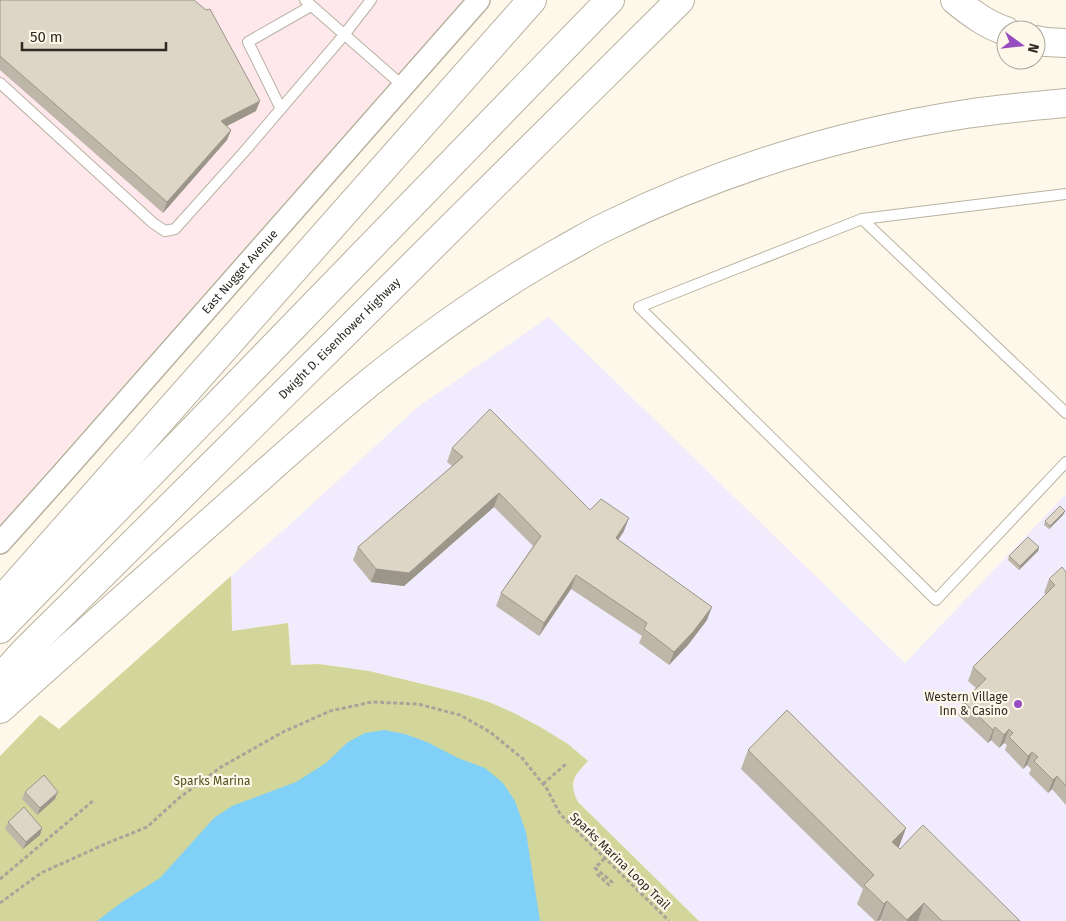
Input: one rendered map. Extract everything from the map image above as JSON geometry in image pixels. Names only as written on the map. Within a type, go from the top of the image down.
[{"type":"highway","points":[[0,602],[532,0]]},
{"type":"highway","points":[[0,629],[610,0]]},
{"type":"highway","name":"Dwight D. Eisenhower Highway","points":[[0,679],[30,646],[680,0]]},
{"type":"highway","points":[[955,0],[996,28]]},
{"type":"highway","points":[[1046,42],[1066,43]]},
{"type":"highway","points":[[0,709],[367,384],[464,312],[509,281],[552,256],[603,228],[660,201],[716,179],[827,143],[966,114],[1066,103]]},
{"type":"street","name":"East Nugget Avenue","points":[[0,543],[479,0]]},
{"type":"lane","points":[[0,84],[153,223],[165,231],[175,229],[281,109],[371,0]]},
{"type":"lane","points":[[281,109],[248,42],[308,3],[403,86]]},
{"type":"lane","points":[[1066,194],[862,219],[640,307],[936,600],[1066,462]]},
{"type":"lane","points":[[862,219],[1066,413]]},
{"type":"path","name":"Sparks Marina Loop Trail","points":[[0,903],[41,873],[147,827],[179,798],[214,772],[283,732],[330,711],[372,702],[418,704],[460,715],[490,732],[523,759],[547,789],[560,814],[669,921]]},
{"type":"path","points":[[543,784],[566,764]]},
{"type":"path","points":[[0,879],[94,800]]},
{"type":"path","points":[[597,874],[609,884],[612,882],[595,868],[604,858]]},
{"type":"shaded area","points":[[0,0],[463,0],[0,525]]},
{"type":"shaded area","points":[[549,317],[905,663],[1066,494],[1066,921],[699,921],[578,802],[573,786],[575,775],[588,761],[568,744],[514,713],[489,702],[460,693],[369,671],[319,664],[291,665],[288,623],[232,631],[231,576],[419,406]]},
{"type":"green space","name":"Sparks Marina","points":[[231,576],[232,631],[288,623],[291,665],[319,664],[369,671],[460,693],[489,702],[514,713],[568,744],[588,761],[576,775],[573,784],[578,802],[699,921],[0,921],[0,756],[40,715],[59,729]]},
{"type":"water","points":[[384,730],[405,734],[427,742],[458,758],[485,768],[503,783],[515,801],[526,832],[540,921],[97,921],[122,902],[160,878],[214,818],[232,806],[296,782],[326,763],[348,742],[365,733]]},
{"type":"building","points":[[0,0],[194,0],[206,10],[210,9],[260,101],[221,121],[231,130],[167,202],[0,56]]},
{"type":"building","points":[[490,409],[590,510],[601,499],[629,518],[616,538],[712,607],[693,632],[674,652],[644,629],[647,623],[576,575],[544,623],[501,593],[541,536],[499,493],[409,573],[376,569],[358,547],[463,457],[452,448]]},
{"type":"building","points":[[1060,506],[1065,511],[1050,526],[1045,521]]},
{"type":"building","points":[[1028,537],[1039,547],[1020,566],[1009,556]]},
{"type":"building","name":"Western Village Inn & Casino","points":[[1062,567],[1066,572],[1066,786],[1057,776],[1053,780],[1034,761],[1038,757],[1032,752],[1028,756],[1009,737],[1013,733],[1009,729],[1004,735],[995,727],[993,730],[963,701],[986,679],[973,667],[1055,585],[1049,579]]},
{"type":"building","points":[[787,710],[906,828],[892,842],[900,849],[923,825],[1020,921],[942,921],[924,903],[907,920],[887,901],[884,904],[864,885],[874,875],[748,750]]},
{"type":"building","points":[[44,775],[58,792],[40,808],[25,792]]},
{"type":"building","points":[[24,807],[42,828],[26,842],[8,822]]},
{"type":"place","name":"Western Village Inn & Casino","points":[[1018,704]]}]
